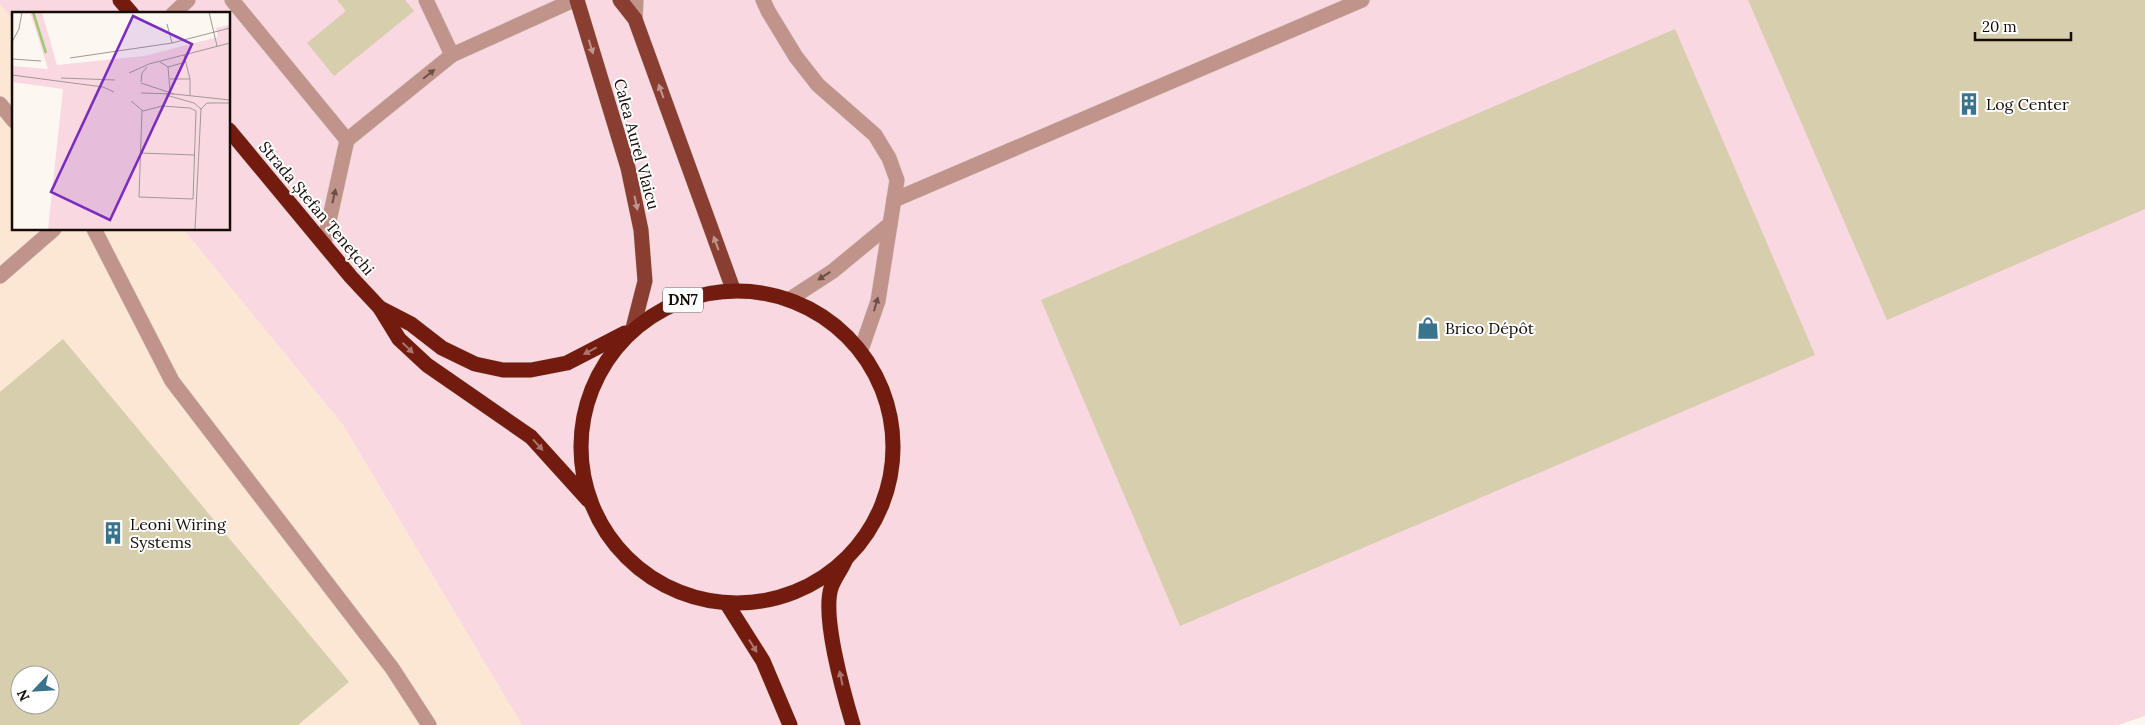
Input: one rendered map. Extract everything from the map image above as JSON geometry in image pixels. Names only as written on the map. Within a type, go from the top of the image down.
[{"type":"highway","points":[[120,0],[130,12]]},
{"type":"highway","name":"Strada Ștefan Tenețchi","points":[[230,131],[380,308],[399,339],[427,366],[531,437],[589,501]]},
{"type":"highway","name":"DN7","points":[[846,561],[791,595],[727,604],[682,595],[643,573],[610,541],[589,501],[580,454],[584,408],[603,364],[633,328],[663,308],[697,294],[733,289],[762,291],[790,298],[829,320],[861,350],[883,390],[894,435],[890,482],[874,525],[846,561],[831,589],[828,615],[846,701],[853,725]]},
{"type":"highway","name":"Strada Ștefan Tenețchi","points":[[380,308],[411,324],[442,348],[475,364],[503,370],[531,370],[567,363],[633,328]]},
{"type":"highway","points":[[727,604],[763,661],[790,725]]},
{"type":"main road","name":"Calea Aurel Vlaicu","points":[[576,0],[628,168],[641,230],[646,281],[633,328]]},
{"type":"main road","points":[[620,0],[635,19],[733,289]]},
{"type":"lane","points":[[175,12],[188,0]]},
{"type":"lane","points":[[232,0],[347,140]]},
{"type":"lane","points":[[426,0],[452,55]]},
{"type":"lane","points":[[324,244],[347,140],[452,55],[576,0]]},
{"type":"lane","points":[[635,19],[636,0]]},
{"type":"lane","points":[[763,0],[796,57],[818,84],[875,135],[889,158],[896,180],[878,301],[861,350]]},
{"type":"lane","points":[[894,200],[1335,5],[1362,0]]},
{"type":"lane","points":[[0,104],[12,119]]},
{"type":"lane","points":[[790,298],[833,270],[890,224]]},
{"type":"lane","points":[[0,276],[53,230]]},
{"type":"lane","points":[[95,230],[172,381],[392,668],[428,725]]},
{"type":"shaded area","points":[[0,0],[2145,0],[2145,716],[2118,725],[522,725],[343,425],[184,230],[230,230],[230,12],[12,12],[12,19],[0,4]]},
{"type":"shaded area","points":[[0,4],[12,19],[12,230],[184,230],[343,425],[522,725],[0,725]]},
{"type":"building","points":[[337,0],[405,0],[414,11],[334,76],[307,43],[346,11]]},
{"type":"building","name":"Log Center","points":[[1748,0],[2145,0],[2145,209],[1887,320]]},
{"type":"building","name":"Brico Dépôt","points":[[1675,29],[1815,355],[1180,626],[1041,300]]},
{"type":"building","name":"Leoni Wiring Systems","points":[[63,339],[349,682],[298,725],[0,725],[0,392]]},
{"type":"place","name":"Log Center","points":[[1969,104]]},
{"type":"place","name":"Brico Dépôt","points":[[1428,328]]},
{"type":"place","name":"Leoni Wiring Systems","points":[[113,533]]}]
